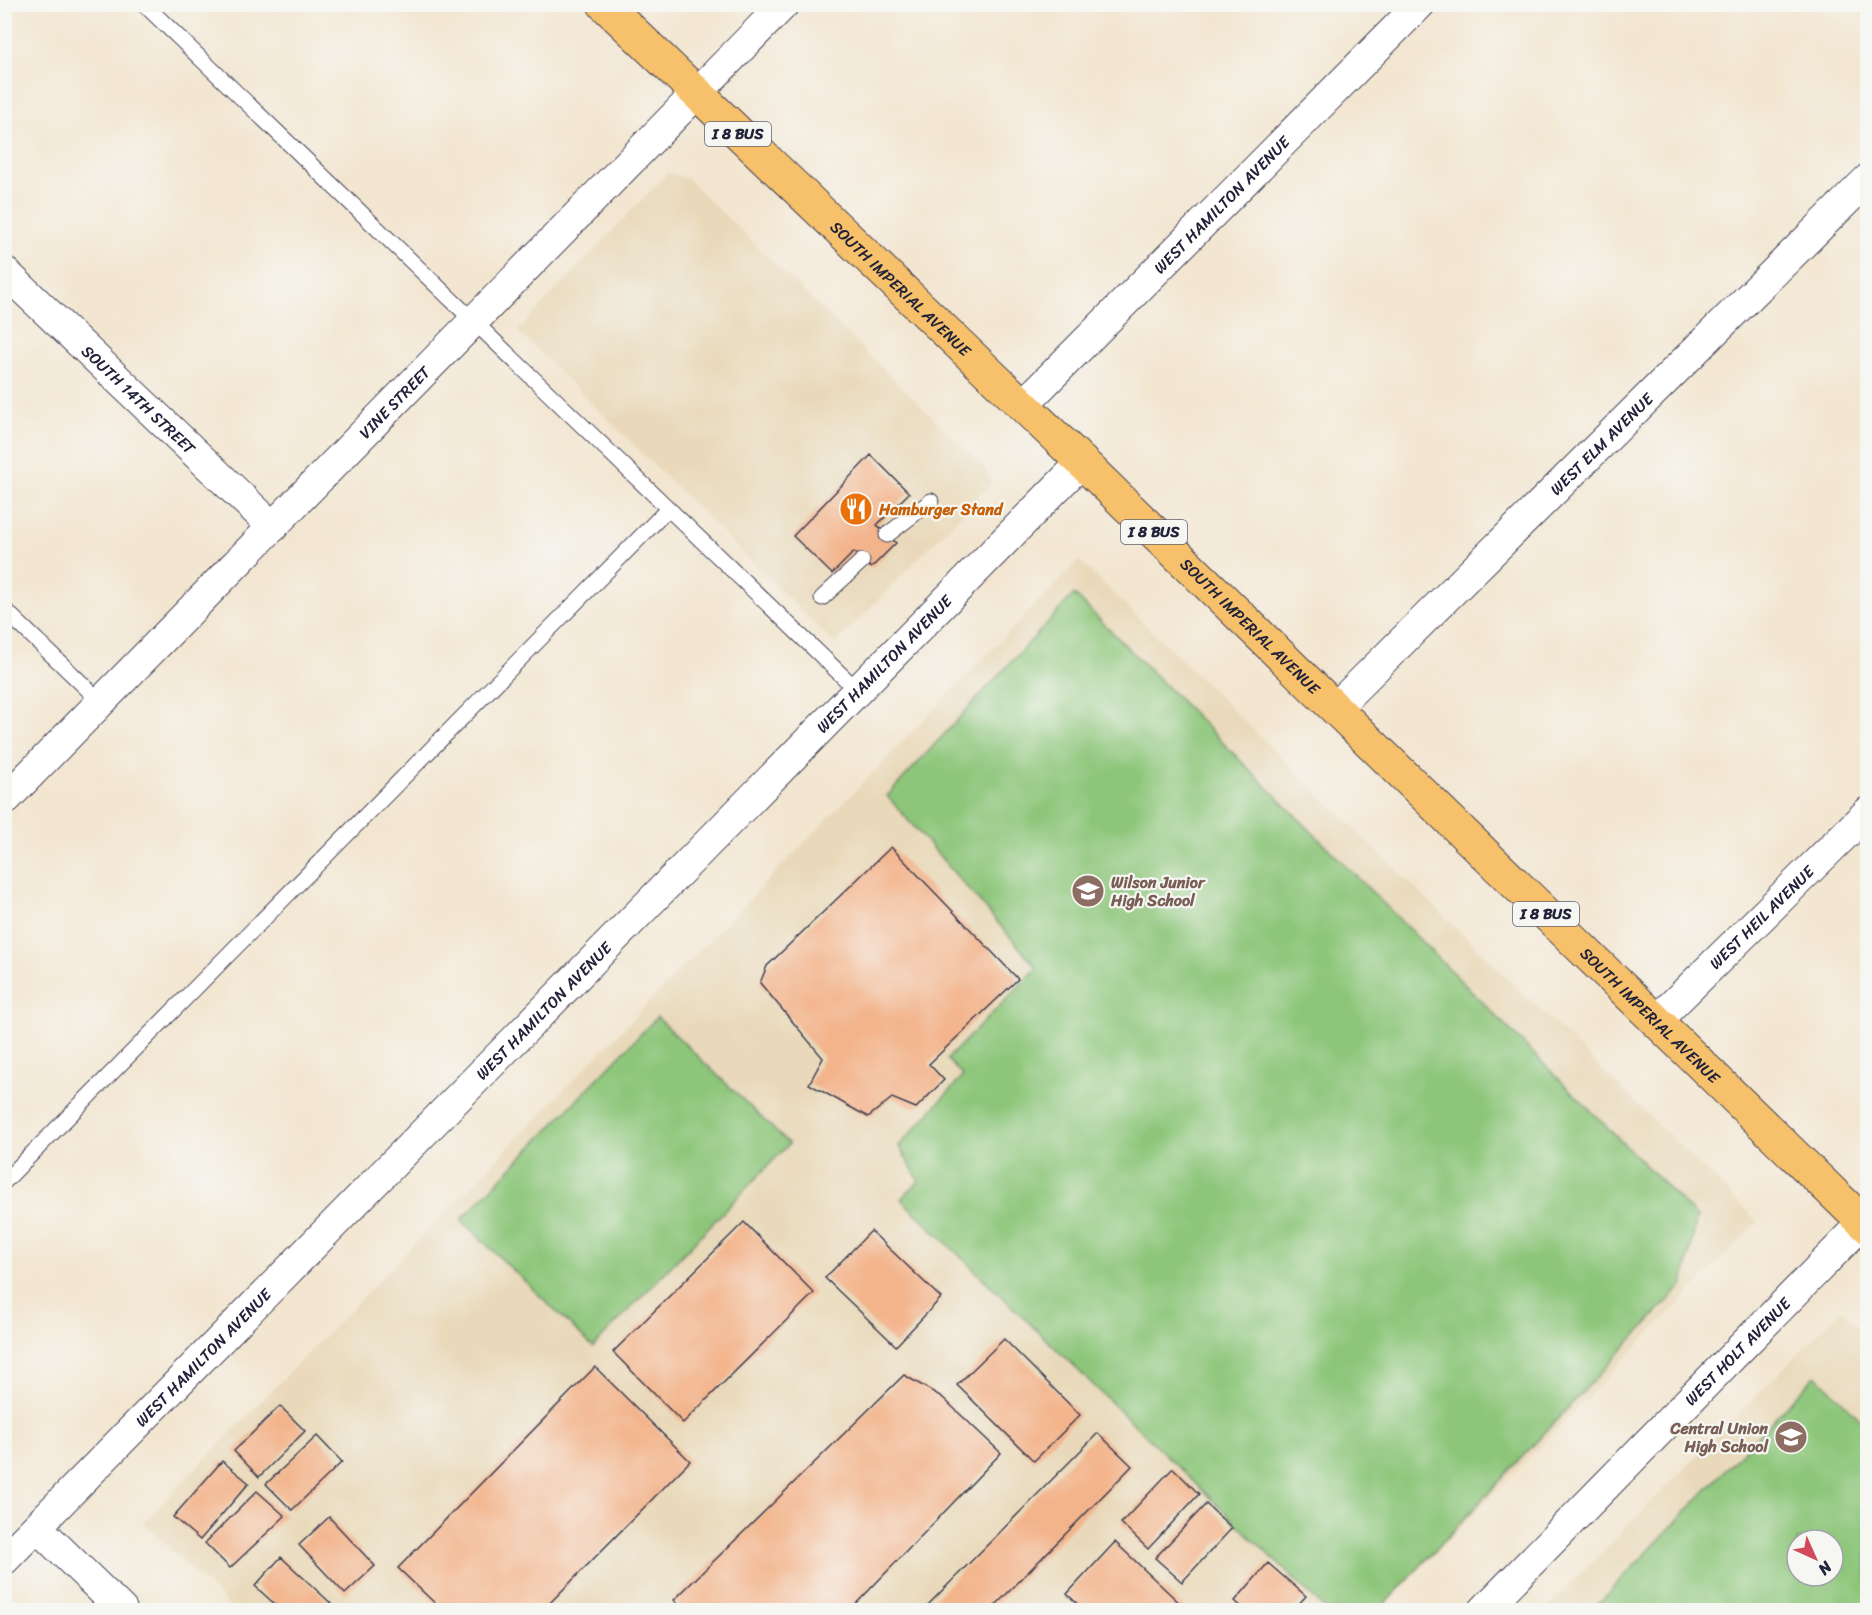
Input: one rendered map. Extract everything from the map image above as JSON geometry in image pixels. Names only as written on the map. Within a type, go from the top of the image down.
[{"type":"highway","name":"SOUTH IMPERIAL AVENUE","points":[[604,4],[1082,462],[1865,1225]]},
{"type":"street","name":"VINE STREET","points":[[4,801],[784,4]]},
{"type":"street","name":"WEST HAMILTON AVENUE","points":[[1023,405],[1420,4]]},
{"type":"street","name":"WEST ELM AVENUE","points":[[1335,708],[1868,178]]},
{"type":"street","name":"SOUTH 14TH STREET","points":[[4,271],[273,527]]},
{"type":"street","name":"WEST HAMILTON AVENUE","points":[[4,1560],[1082,462]]},
{"type":"street","name":"WEST HEIL AVENUE","points":[[1656,1021],[1868,812]]},
{"type":"street","name":"WEST HOLT AVENUE","points":[[1484,1611],[1865,1225]]},
{"type":"street","points":[[37,1527],[122,1611]]},
{"type":"lane","points":[[144,4],[858,691]]},
{"type":"lane","points":[[887,534],[931,501]]},
{"type":"lane","points":[[4,1182],[668,508]]},
{"type":"lane","points":[[822,598],[862,561]]},
{"type":"lane","points":[[4,609],[101,702]]},
{"type":"shaded area","points":[[667,173],[687,178],[983,466],[992,483],[835,644],[518,331]]},
{"type":"shaded area","name":"Wilson Junior High School","points":[[1079,560],[1758,1222],[1380,1610],[233,1610],[143,1523]]},
{"type":"shaded area","name":"Central Union High School","points":[[1842,1309],[1867,1335],[1867,1610],[1545,1610]]},
{"type":"green space","points":[[1074,594],[1697,1217],[1683,1285],[1379,1610],[1326,1610],[901,1199],[919,1181],[899,1146],[963,1076],[947,1059],[1037,968],[887,796]]},
{"type":"green space","points":[[657,1017],[789,1144],[593,1347],[461,1220]]},
{"type":"green space","name":"Central Union High School","points":[[1816,1375],[1867,1426],[1867,1610],[1592,1610]]},
{"type":"building","name":"Hamburger Stand","points":[[871,455],[909,493],[877,525],[896,543],[871,568],[854,552],[832,574],[793,536]]},
{"type":"building","points":[[891,847],[1018,979],[929,1064],[944,1080],[916,1108],[892,1098],[868,1117],[809,1084],[823,1058],[760,983],[767,966]]},
{"type":"building","points":[[744,1222],[814,1293],[683,1423],[613,1352]]},
{"type":"building","points":[[871,1231],[941,1298],[896,1346],[825,1278]]},
{"type":"building","points":[[1004,1339],[1080,1415],[1034,1461],[957,1385]]},
{"type":"building","points":[[595,1367],[690,1461],[543,1610],[442,1610],[398,1568]]},
{"type":"building","points":[[904,1375],[942,1397],[1001,1453],[850,1610],[684,1610],[674,1600]]},
{"type":"building","points":[[280,1406],[305,1431],[259,1477],[234,1451]]},
{"type":"building","points":[[1098,1433],[1132,1466],[991,1610],[923,1610]]},
{"type":"building","points":[[317,1436],[342,1462],[292,1510],[266,1484]]},
{"type":"building","points":[[222,1461],[249,1483],[200,1540],[173,1517]]},
{"type":"building","points":[[1173,1468],[1199,1494],[1148,1549],[1121,1523]]},
{"type":"building","points":[[257,1491],[285,1516],[230,1568],[205,1543]]},
{"type":"building","points":[[1206,1504],[1232,1528],[1182,1582],[1155,1558]]},
{"type":"building","points":[[329,1517],[375,1566],[345,1594],[299,1545]]},
{"type":"building","points":[[1115,1542],[1187,1610],[1084,1610],[1067,1594]]},
{"type":"building","points":[[281,1557],[337,1609],[281,1610],[255,1586]]},
{"type":"building","points":[[1268,1563],[1306,1596],[1293,1610],[1245,1610],[1235,1601]]},
{"type":"place","name":"Hamburger Stand","points":[[856,509]]},
{"type":"place","name":"Wilson Junior High School","points":[[1088,891]]},
{"type":"place","name":"Central Union High School","points":[[1791,1437]]}]
